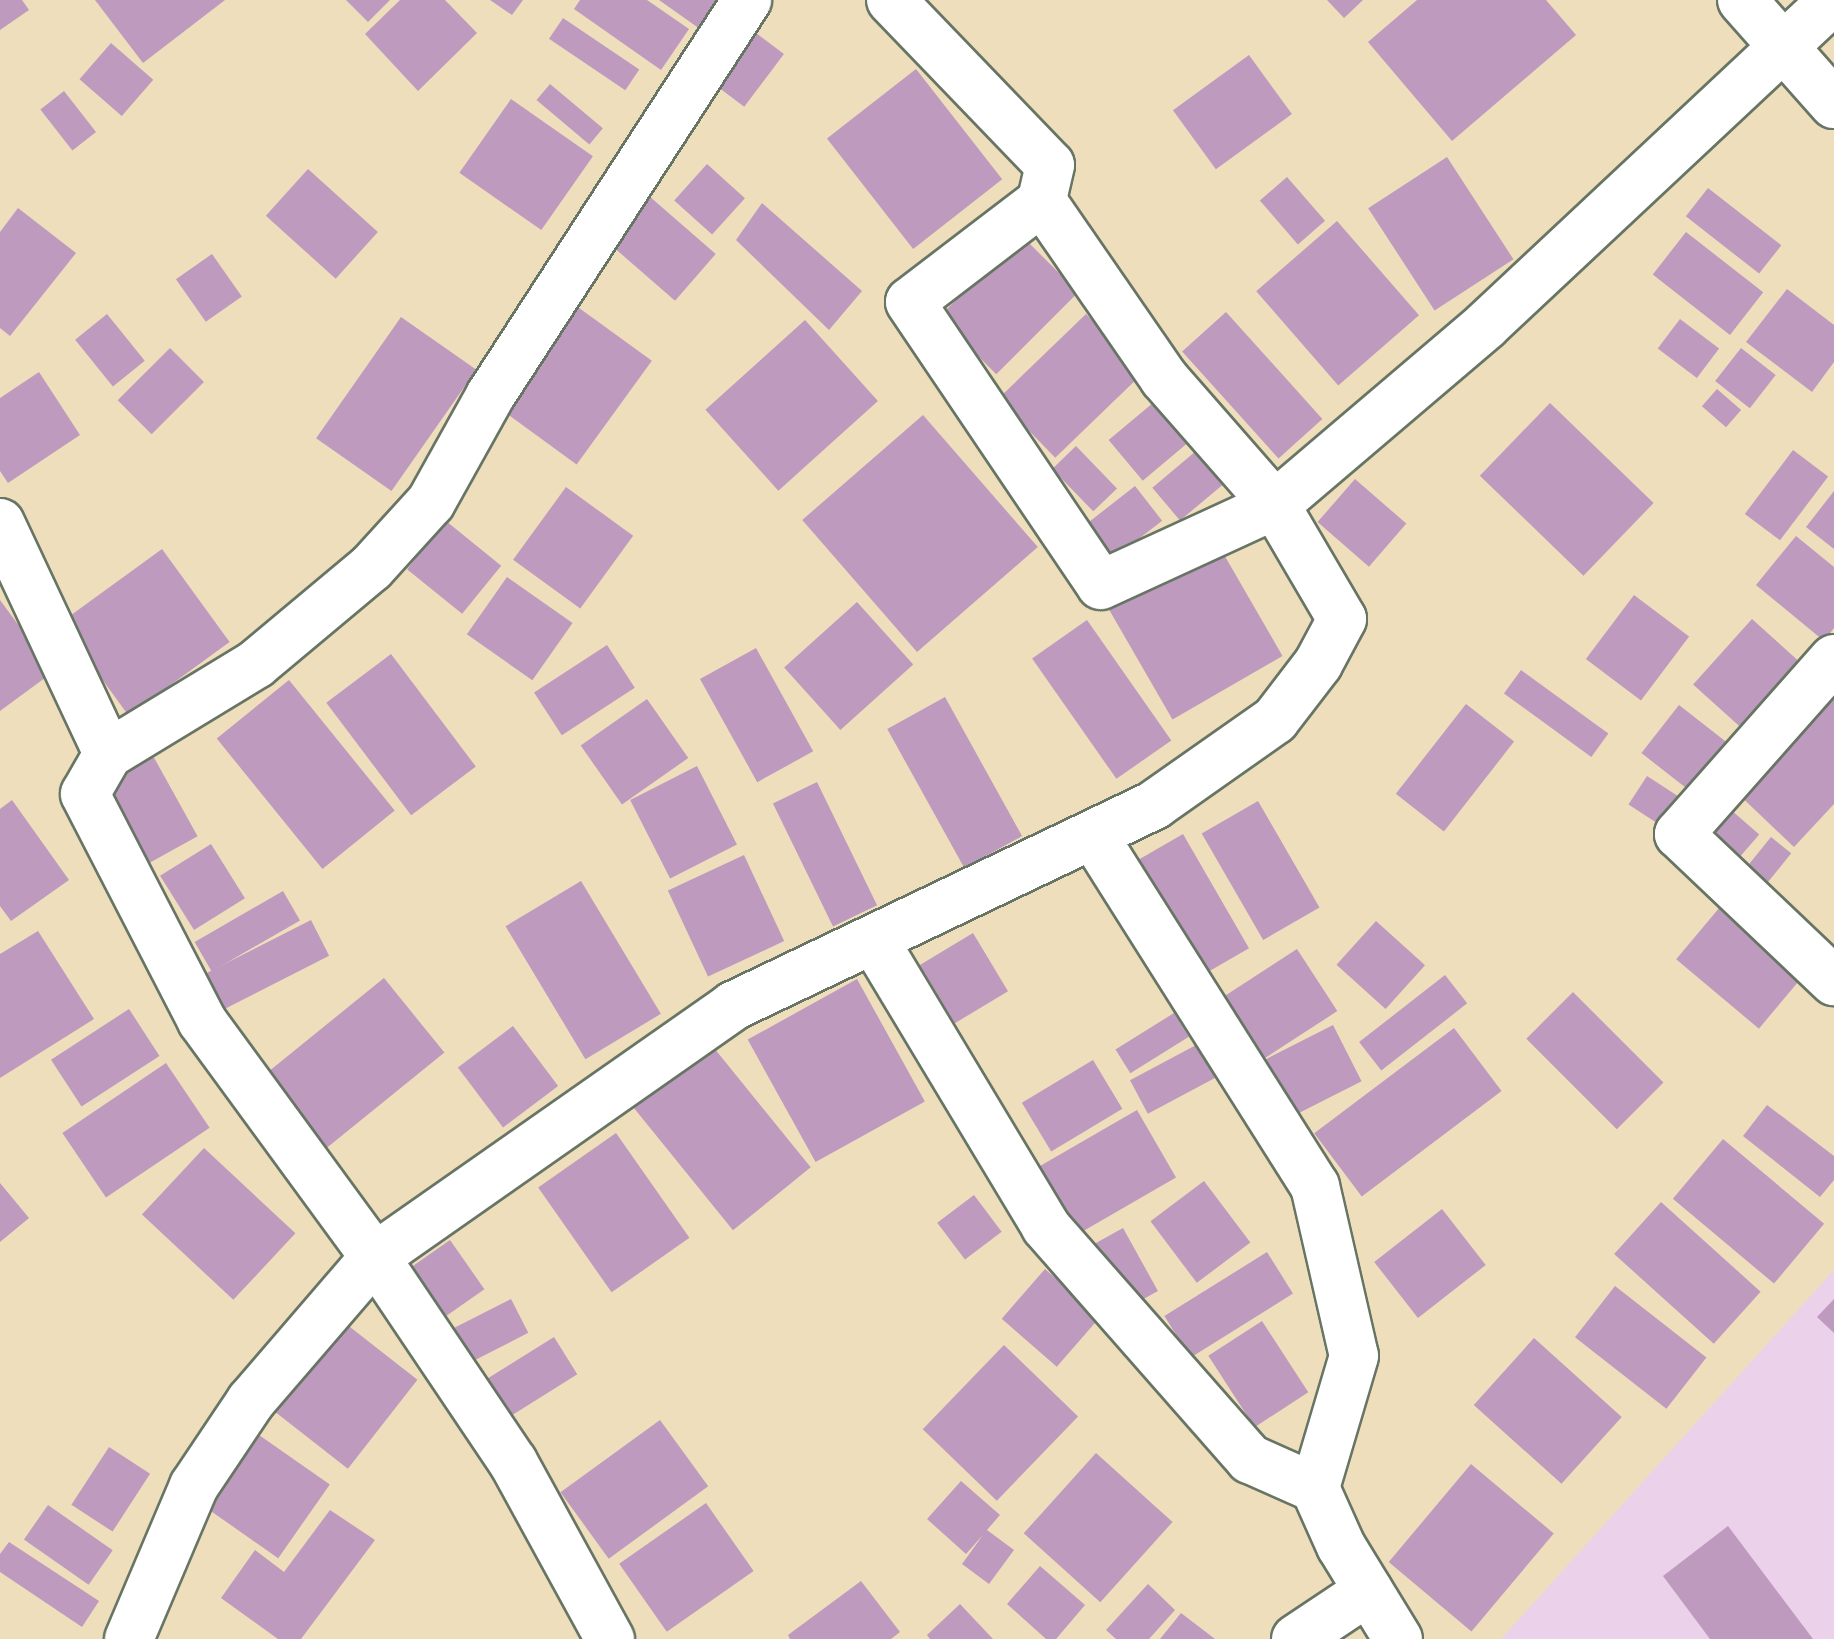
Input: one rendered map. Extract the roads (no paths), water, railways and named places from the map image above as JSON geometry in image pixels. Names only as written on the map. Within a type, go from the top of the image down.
[{"type":"street","points":[[610,1639],[513,1462],[375,1256],[202,1020],[84,794],[108,754],[256,664],[371,568],[431,502],[490,396],[747,0]]},
{"type":"street","points":[[891,0],[1050,165],[1042,201],[910,302],[1101,585],[1275,505],[1485,326],[1833,0]]},
{"type":"street","points":[[1742,0],[1782,50],[1834,104]]},
{"type":"street","points":[[129,1639],[194,1486],[251,1402],[375,1256],[733,1006],[1154,805],[1275,720],[1318,664],[1342,619],[1275,505],[1164,378],[1042,201]]},
{"type":"street","points":[[0,523],[10,572],[108,754]]},
{"type":"street","points":[[1834,659],[1679,834],[1834,981]]},
{"type":"street","points":[[1093,835],[1315,1186],[1354,1356],[1316,1488],[1341,1546],[1398,1639]]},
{"type":"street","points":[[874,942],[1046,1227],[1250,1459],[1316,1488]]},
{"type":"street","points":[[1296,1639],[1368,1590]]}]
